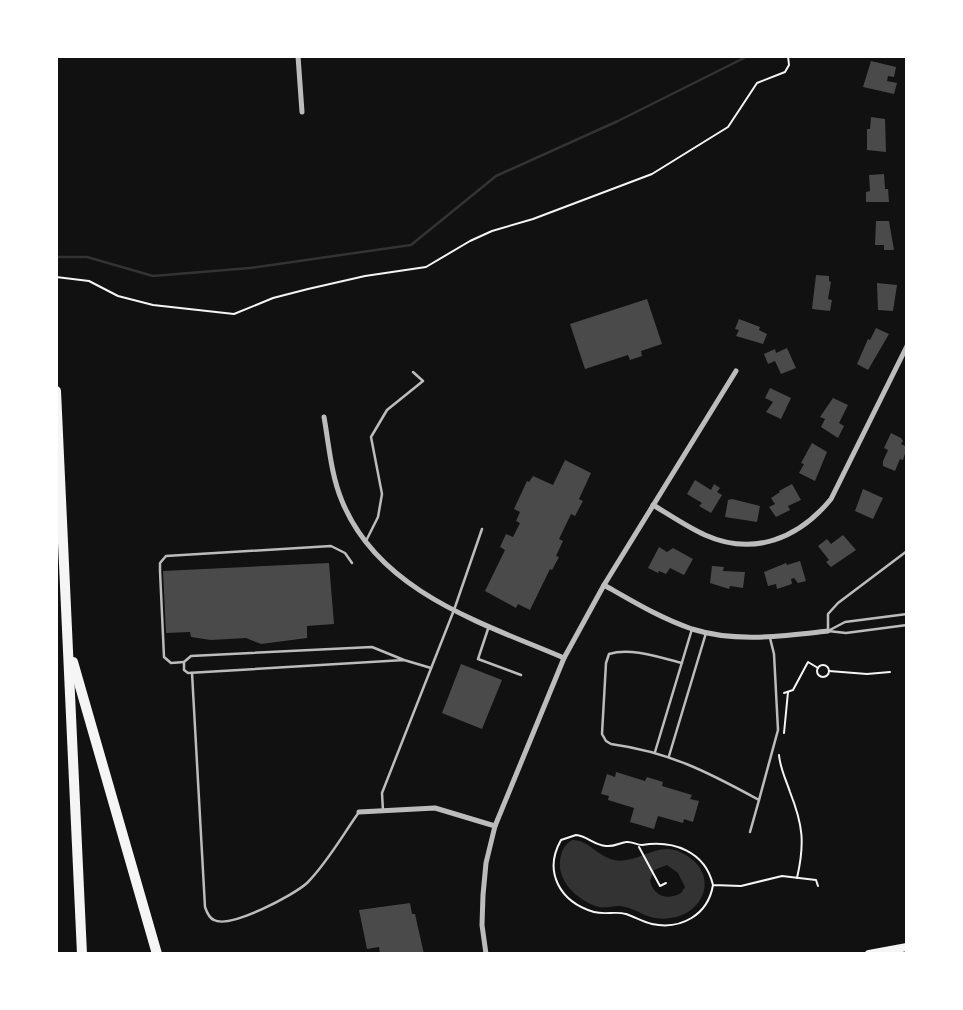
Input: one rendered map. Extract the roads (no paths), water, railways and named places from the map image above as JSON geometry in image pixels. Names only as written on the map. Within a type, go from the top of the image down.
[{"type":"highway","points":[[56,391],[82,954]]},
{"type":"highway","points":[[68,645],[157,954]]},
{"type":"main road","points":[[869,954],[907,947]]},
{"type":"street","points":[[298,56],[302,112]]},
{"type":"street","points":[[653,505],[705,535],[729,543],[755,544],[780,539],[798,531],[817,516],[831,499],[907,346]]},
{"type":"street","points":[[486,954],[482,925],[483,895],[486,863],[495,826],[564,659],[604,585],[736,371]]},
{"type":"street","points":[[324,417],[334,476],[342,502],[366,542],[387,566],[418,590],[454,610],[564,659]]},
{"type":"street","points":[[604,585],[653,613],[706,633],[770,638],[828,631]]},
{"type":"street","points":[[359,813],[435,808],[495,826]]},
{"type":"lane","points":[[366,542],[378,517],[382,495],[370,437],[387,410],[423,381],[413,372]]},
{"type":"lane","points":[[383,811],[382,793],[454,610],[482,529]]},
{"type":"lane","points":[[352,563],[345,553],[331,547],[166,556],[160,563],[164,657],[171,663],[184,662],[191,656],[372,647],[431,668]]},
{"type":"lane","points":[[828,631],[828,614],[838,603],[907,551]]},
{"type":"lane","points":[[828,631],[845,622],[907,614]]},
{"type":"lane","points":[[828,631],[846,633],[907,625]]},
{"type":"lane","points":[[489,626],[478,659],[521,675]]},
{"type":"lane","points":[[655,752],[692,629]]},
{"type":"lane","points":[[669,756],[706,633]]},
{"type":"lane","points":[[750,832],[778,730],[774,654],[770,638]]},
{"type":"lane","points":[[682,663],[650,656],[617,652],[609,654],[606,663],[602,734],[611,744],[655,752],[691,764],[759,800]]},
{"type":"lane","points":[[184,662],[184,670],[192,673],[404,660]]},
{"type":"lane","points":[[192,673],[205,907],[208,915],[214,920],[232,921],[296,891],[308,882],[359,813]]},
{"type":"waterway","points":[[56,257],[87,257],[153,276],[250,268],[411,245],[496,176],[618,121],[748,56]]}]
